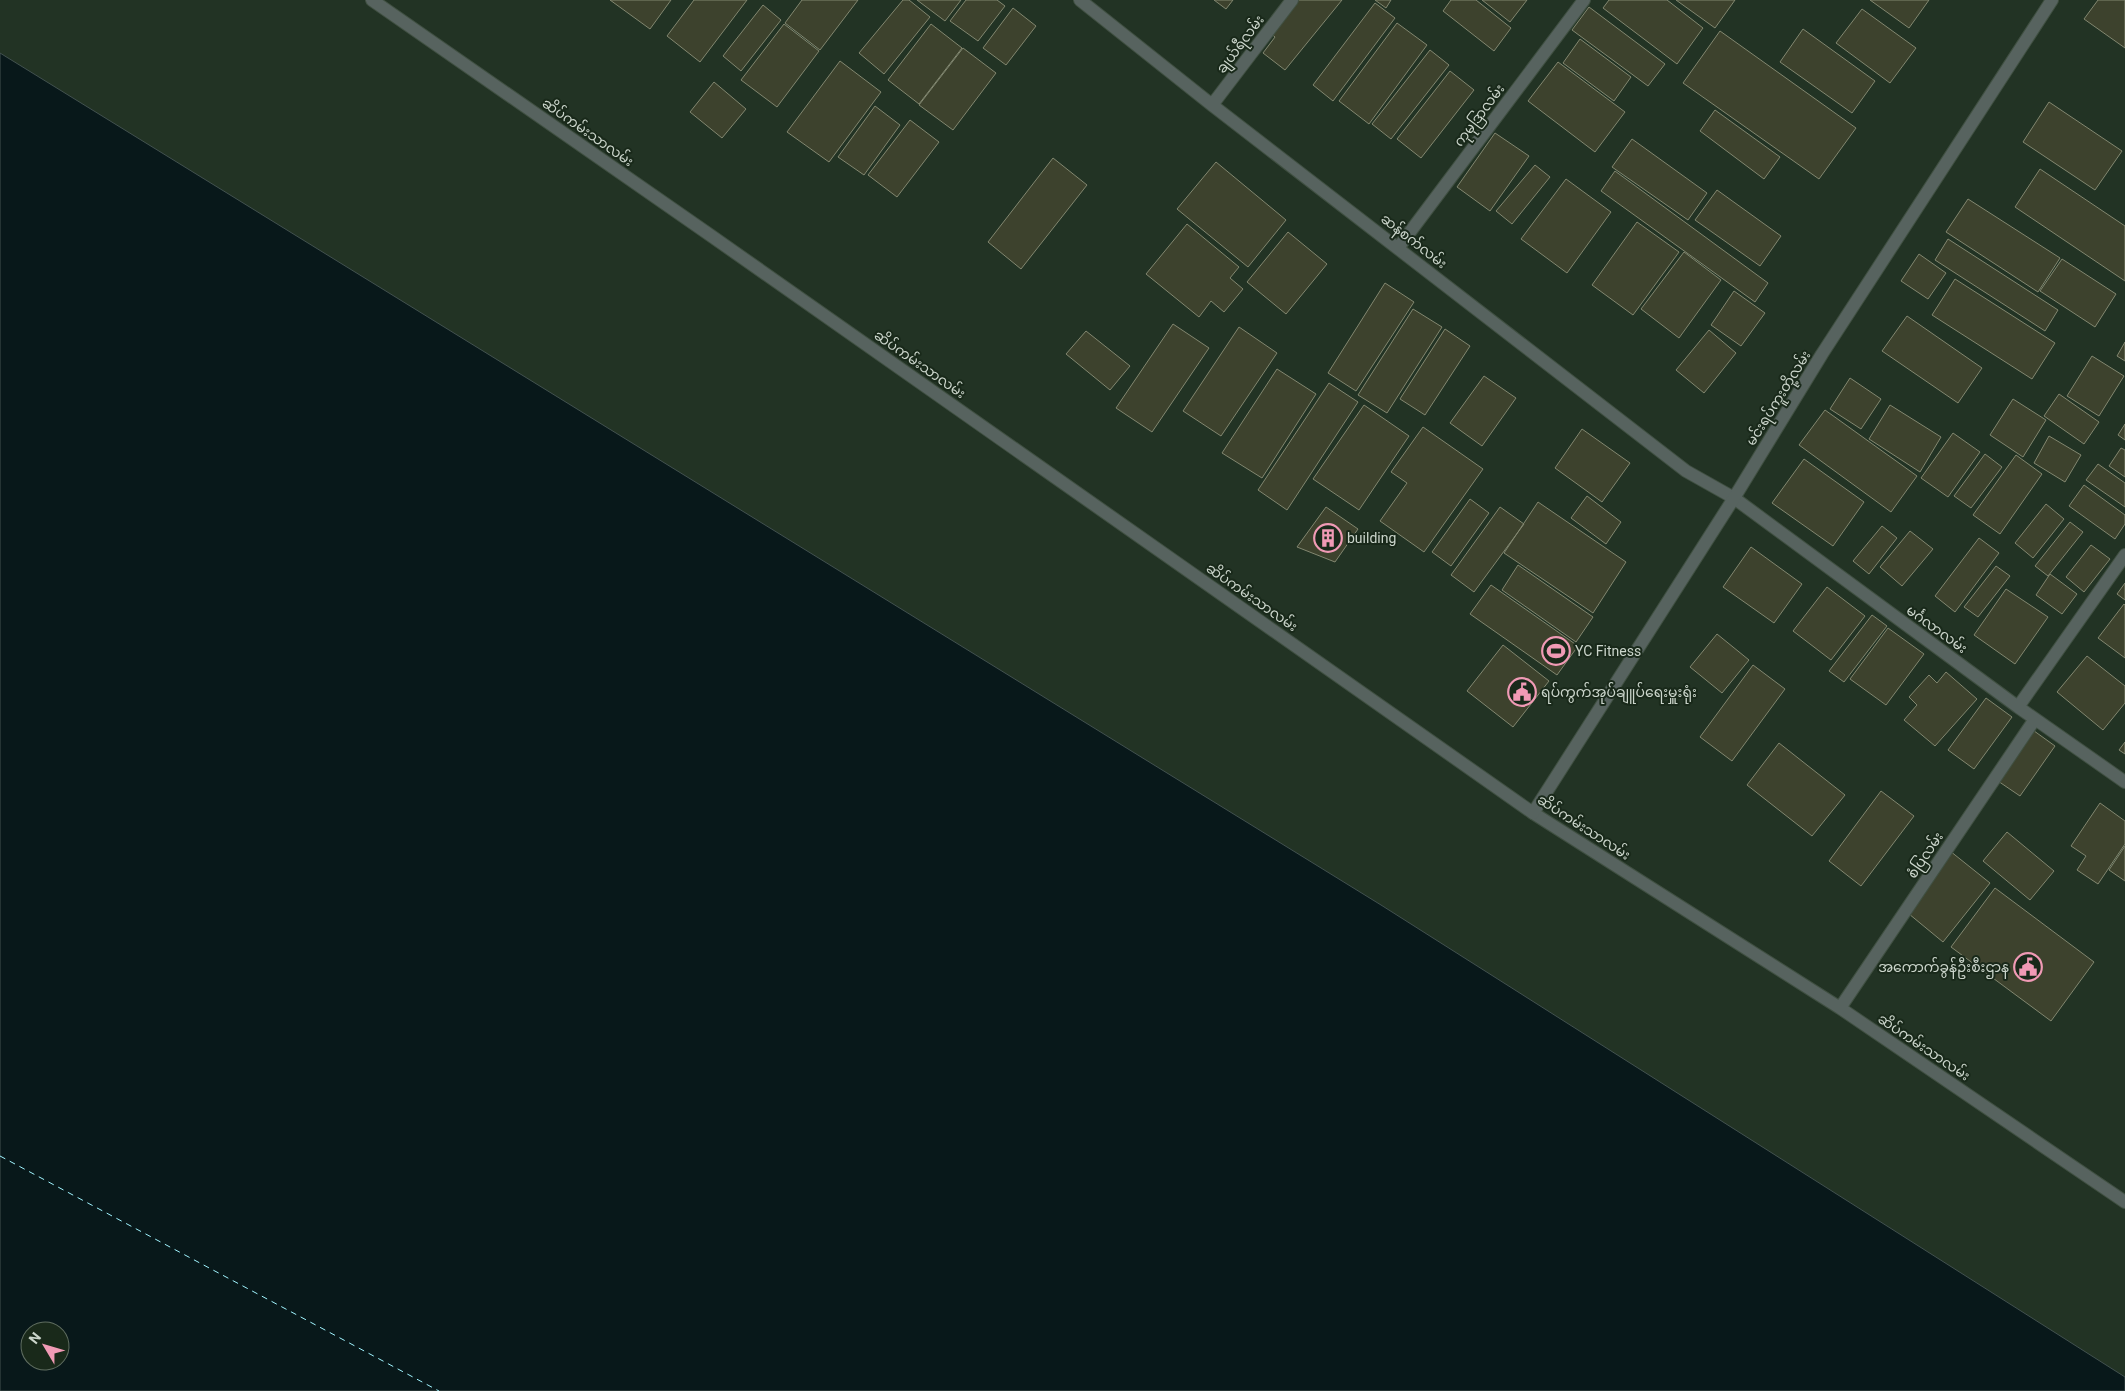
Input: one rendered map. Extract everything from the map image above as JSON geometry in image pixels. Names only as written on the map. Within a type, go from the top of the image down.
[{"type":"street","name":"ဆိပ်ကမ်းသာလမ်း","points":[[372,0],[726,246],[1533,813],[1840,1008],[2125,1202]]},
{"type":"street","name":"ဆန်စက်လမ်း","points":[[1080,0],[1212,105],[1686,471],[1734,498]]},
{"type":"street","name":"ချယ်ရီလမ်း","points":[[1212,105],[1292,0]]},
{"type":"street","name":"ကုမုဒြာလမ်း","points":[[1398,248],[1584,0]]},
{"type":"street","name":"မင်းရပ်ကူးတို့လမ်း","points":[[1533,813],[1734,498],[1822,354],[2052,0]]},
{"type":"street","name":"မင်္ဂလာလမ်း","points":[[1734,498],[2018,707],[2125,782]]},
{"type":"street","points":[[2018,707],[2125,555]]},
{"type":"street","name":"စံပြလမ်း","points":[[1840,1008],[2036,720]]},
{"type":"shaded area","points":[[0,53],[1381,905],[2125,1377],[2125,1391],[0,1391]]},
{"type":"building","points":[[610,0],[671,0],[650,29]]},
{"type":"building","points":[[694,0],[747,0],[700,62],[667,36]]},
{"type":"building","points":[[802,0],[858,0],[820,50],[785,23]]},
{"type":"building","points":[[903,0],[909,0],[930,17],[884,74],[859,53]]},
{"type":"building","points":[[917,0],[961,0],[945,21]]},
{"type":"building","points":[[966,0],[997,0],[1005,6],[978,41],[950,21]]},
{"type":"building","points":[[1214,0],[1233,0],[1226,9]]},
{"type":"building","points":[[1292,0],[1342,0],[1285,70],[1263,53],[1275,37],[1268,31]]},
{"type":"building","points":[[1375,0],[1391,0],[1386,8]]},
{"type":"building","points":[[1451,0],[1476,0],[1511,28],[1494,51],[1443,11]]},
{"type":"building","points":[[1482,0],[1527,0],[1510,22]]},
{"type":"building","points":[[1609,0],[1667,0],[1703,28],[1677,64],[1603,8]]},
{"type":"building","points":[[1676,0],[1735,0],[1715,28]]},
{"type":"building","points":[[1870,0],[1929,0],[1909,28]]},
{"type":"building","points":[[2098,0],[2125,0],[2125,48],[2084,19]]},
{"type":"building","points":[[1375,3],[1395,18],[1333,101],[1313,85]]},
{"type":"building","points":[[763,5],[781,20],[741,71],[723,56]]},
{"type":"building","points":[[1589,7],[1665,64],[1648,86],[1572,30]]},
{"type":"building","points":[[1013,8],[1036,26],[1006,65],[983,48]]},
{"type":"building","points":[[1862,9],[1916,48],[1890,83],[1836,43]]},
{"type":"building","points":[[1397,23],[1427,45],[1369,124],[1339,101]]},
{"type":"building","points":[[784,24],[819,51],[777,107],[741,80]]},
{"type":"building","points":[[931,24],[962,48],[919,104],[888,80]]},
{"type":"building","points":[[1803,29],[1875,81],[1852,113],[1780,62]]},
{"type":"building","points":[[1720,31],[1856,128],[1819,179],[1683,83]]},
{"type":"building","points":[[1580,39],[1631,77],[1614,101],[1563,63]]},
{"type":"building","points":[[963,48],[996,73],[953,130],[919,105]]},
{"type":"building","points":[[1430,50],[1449,65],[1391,139],[1372,124]]},
{"type":"building","points":[[840,61],[881,92],[829,162],[787,132]]},
{"type":"building","points":[[1558,62],[1625,112],[1595,152],[1528,101]]},
{"type":"building","points":[[1450,71],[1474,90],[1421,158],[1397,139]]},
{"type":"building","points":[[714,82],[746,109],[722,138],[690,112]]},
{"type":"building","points":[[2049,102],[2122,151],[2095,190],[2023,142]]},
{"type":"building","points":[[875,106],[900,125],[864,175],[838,157]]},
{"type":"building","points":[[1715,110],[1780,157],[1764,179],[1700,131]]},
{"type":"building","points":[[910,120],[939,142],[897,197],[868,175]]},
{"type":"building","points":[[1495,133],[1529,156],[1490,211],[1457,187]]},
{"type":"building","points":[[1632,139],[1707,193],[1688,220],[1612,167]]},
{"type":"building","points":[[1053,158],[1087,185],[1021,269],[988,242]]},
{"type":"building","points":[[1216,162],[1286,220],[1248,267],[1177,209]]},
{"type":"building","points":[[1535,165],[1550,177],[1512,224],[1496,211]]},
{"type":"building","points":[[2040,169],[2125,226],[2125,281],[2015,207]]},
{"type":"building","points":[[1615,171],[1768,283],[1755,302],[1601,191]]},
{"type":"building","points":[[1566,179],[1611,212],[1567,273],[1521,239]]},
{"type":"building","points":[[1717,190],[1781,236],[1760,266],[1695,220]]},
{"type":"building","points":[[1968,199],[2060,258],[2038,292],[1946,232]]},
{"type":"building","points":[[1637,222],[1679,252],[1633,315],[1592,285]]},
{"type":"building","points":[[1187,224],[1239,267],[1230,278],[1243,289],[1224,312],[1211,301],[1199,317],[1146,274]]},
{"type":"building","points":[[1288,232],[1327,264],[1286,314],[1247,282]]},
{"type":"building","points":[[1948,239],[2058,310],[2045,331],[1935,260]]},
{"type":"building","points":[[1684,252],[1721,280],[1679,338],[1641,309]]},
{"type":"building","points":[[1919,254],[1946,273],[1928,299],[1901,281]]},
{"type":"building","points":[[2062,259],[2116,294],[2095,327],[2040,291]]},
{"type":"building","points":[[1955,279],[2055,343],[2032,379],[1932,315]]},
{"type":"building","points":[[1385,283],[1414,302],[1356,391],[1328,373]]},
{"type":"building","points":[[1734,291],[1765,313],[1741,346],[1711,325]]},
{"type":"building","points":[[1413,309],[1442,327],[1387,413],[1358,395]]},
{"type":"building","points":[[1907,316],[1982,368],[1958,403],[1882,351]]},
{"type":"building","points":[[1173,324],[1209,348],[1152,432],[1116,408]]},
{"type":"building","points":[[1239,327],[1277,353],[1221,436],[1183,411]]},
{"type":"building","points":[[1445,329],[1470,346],[1425,415],[1400,399]]},
{"type":"building","points":[[1709,330],[1736,353],[1704,393],[1676,370]]},
{"type":"building","points":[[1086,331],[1130,366],[1110,390],[1066,354]]},
{"type":"building","points":[[2125,342],[2125,361],[2117,356]]},
{"type":"building","points":[[2092,356],[2124,376],[2099,416],[2067,396]]},
{"type":"building","points":[[1277,369],[1316,394],[1262,478],[1222,453]]},
{"type":"building","points":[[1484,376],[1516,398],[1482,446],[1450,423]]},
{"type":"building","points":[[1850,378],[1881,399],[1861,429],[1830,409]]},
{"type":"building","points":[[1329,383],[1358,402],[1287,510],[1258,490]]},
{"type":"building","points":[[2059,394],[2099,422],[2084,444],[2044,416]]},
{"type":"building","points":[[2013,399],[2046,420],[2023,457],[1990,435]]},
{"type":"building","points":[[1364,405],[1409,436],[1359,510],[1313,479]]},
{"type":"building","points":[[1890,405],[1941,437],[1920,472],[1869,439]]},
{"type":"building","points":[[1825,410],[1917,476],[1891,512],[1799,445]]},
{"type":"building","points":[[2125,424],[2125,440],[2118,435]]},
{"type":"building","points":[[1423,427],[1483,469],[1424,552],[1380,521],[1407,483],[1391,472]]},
{"type":"building","points":[[1582,429],[1630,463],[1602,502],[1555,468]]},
{"type":"building","points":[[1953,433],[1980,452],[1948,497],[1921,478]]},
{"type":"building","points":[[2049,436],[2081,455],[2065,482],[2034,463]]},
{"type":"building","points":[[2121,448],[2125,450],[2125,477],[2109,466]]},
{"type":"building","points":[[1985,454],[2002,467],[1971,508],[1954,496]]},
{"type":"building","points":[[2016,455],[2042,474],[2000,534],[1973,515]]},
{"type":"building","points":[[1804,459],[1864,502],[1833,546],[1772,503]]},
{"type":"building","points":[[2098,464],[2125,483],[2125,507],[2086,480]]},
{"type":"building","points":[[2084,485],[2125,515],[2125,524],[2115,539],[2069,506]]},
{"type":"building","points":[[1587,496],[1621,522],[1606,544],[1571,518]]},
{"type":"building","points":[[1470,499],[1489,513],[1451,566],[1432,552]]},
{"type":"building","points":[[1538,502],[1626,562],[1593,613],[1504,553]]},
{"type":"building","points":[[2046,504],[2064,519],[2033,558],[2015,543]]},
{"type":"building","name":"building","points":[[1326,507],[1358,529],[1335,562],[1297,547]]},
{"type":"building","points":[[1500,507],[1524,524],[1474,592],[1451,575]]},
{"type":"building","points":[[2070,522],[2083,532],[2048,576],[2035,566]]},
{"type":"building","points":[[1882,526],[1897,538],[1869,574],[1853,561]]},
{"type":"building","points":[[1910,531],[1933,549],[1902,586],[1880,567]]},
{"type":"building","points":[[1979,538],[1999,553],[1955,612],[1935,596]]},
{"type":"building","points":[[2091,545],[2110,559],[2084,592],[2066,577]]},
{"type":"building","points":[[1751,547],[1802,584],[1774,623],[1723,587]]},
{"type":"building","points":[[1518,565],[1593,617],[1576,642],[1502,590]]},
{"type":"building","points":[[1996,566],[2010,576],[1978,617],[1964,607]]},
{"type":"building","points":[[2050,574],[2077,594],[2062,614],[2036,595]]},
{"type":"building","points":[[2125,583],[2125,600],[2117,594]]},
{"type":"building","points":[[1491,585],[1578,646],[1557,675],[1470,614]]},
{"type":"building","points":[[1827,587],[1865,616],[1831,660],[1793,631]]},
{"type":"building","points":[[2006,589],[2048,617],[2015,664],[1974,635]]},
{"type":"building","points":[[2125,605],[2125,658],[2098,638]]},
{"type":"building","points":[[1872,615],[1887,626],[1844,682],[1829,671]]},
{"type":"building","points":[[1888,628],[1924,654],[1886,705],[1850,679]]},
{"type":"building","points":[[1717,634],[1749,660],[1722,693],[1690,667]]},
{"type":"building","points":[[1503,645],[1549,681],[1513,727],[1467,691]]},
{"type":"building","points":[[2087,656],[2125,686],[2125,703],[2103,730],[2057,692]]},
{"type":"building","points":[[1753,665],[1785,689],[1732,761],[1700,737]]},
{"type":"building","points":[[1946,672],[1977,699],[1935,746],[1904,720],[1917,705],[1909,697],[1929,675],[1937,683]]},
{"type":"building","points":[[1986,698],[2012,717],[1974,769],[1948,750]]},
{"type":"building","points":[[2030,728],[2055,746],[2020,796],[1995,779]]},
{"type":"building","points":[[2125,742],[2125,754],[2119,750]]},
{"type":"building","points":[[1779,743],[1845,795],[1812,836],[1747,785]]},
{"type":"building","points":[[1881,791],[1914,816],[1861,886],[1829,861]]},
{"type":"building","points":[[2100,803],[2125,821],[2125,844],[2098,884],[2077,870],[2086,856],[2071,846]]},
{"type":"building","points":[[2007,832],[2054,871],[2030,900],[1983,861]]},
{"type":"building","points":[[2125,846],[2125,881],[2109,870]]},
{"type":"building","points":[[1950,851],[1990,883],[1943,942],[1903,909]]},
{"type":"building","points":[[1995,888],[2094,962],[2051,1021],[1951,947]]},
{"type":"ferry route","points":[[0,1156],[439,1391]]},
{"type":"place","name":"building","points":[[1328,538]]},
{"type":"place","name":"YC Fitness","points":[[1556,651]]},
{"type":"place","name":"ရပ်ကွက်အုပ်ချူပ်ရေးမှူးရုံး","points":[[1522,692]]},
{"type":"place","name":"အကောက်ခွန်ဦးစီးဌာန","points":[[2028,967]]}]
